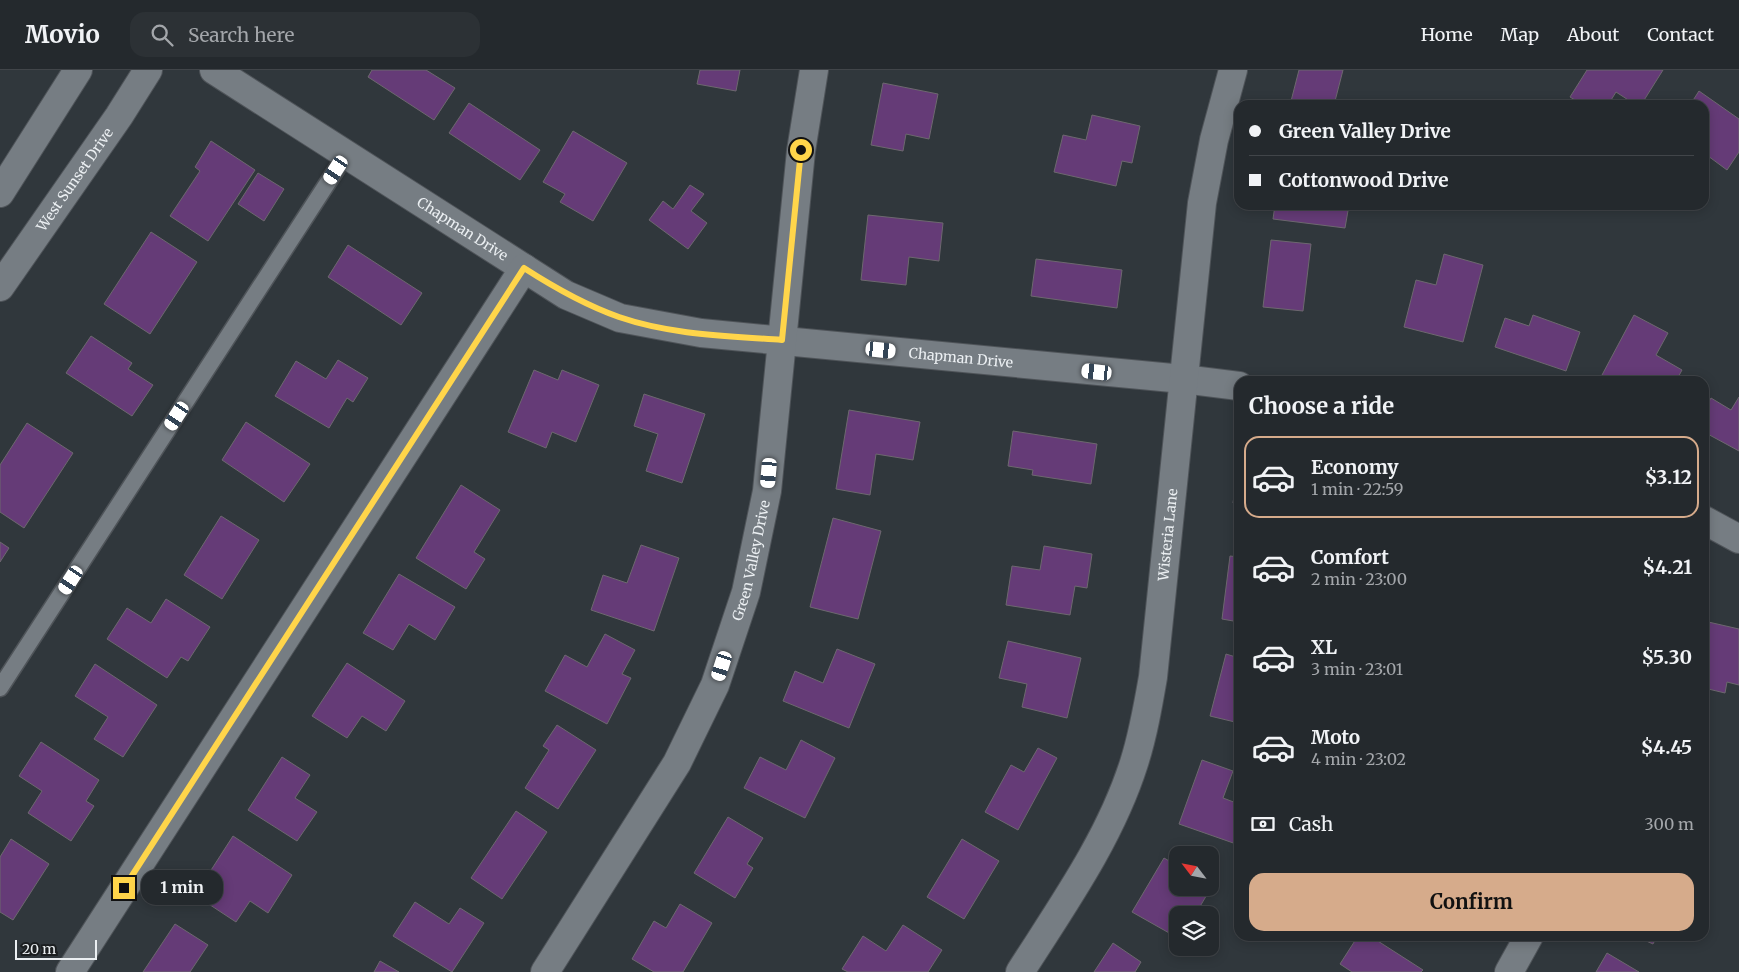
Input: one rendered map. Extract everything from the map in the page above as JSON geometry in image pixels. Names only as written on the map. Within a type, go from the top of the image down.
[{"type":"street","points":[[0,193],[78,70]]},
{"type":"street","name":"West Sunset Drive","points":[[0,286],[120,116],[148,70]]},
{"type":"street","name":"Chapman Drive","points":[[214,70],[566,294],[620,318],[693,332],[1234,385]]},
{"type":"street","name":"Green Valley Drive","points":[[544,972],[678,763],[716,685],[746,592],[756,552],[767,491],[801,150],[814,70]]},
{"type":"street","name":"Wisteria Lane","points":[[1020,972],[1102,839],[1134,764],[1153,678],[1202,203],[1214,140],[1233,70]]},
{"type":"street","points":[[70,972],[524,268]]},
{"type":"street","points":[[1709,523],[1739,539]]},
{"type":"street","points":[[1509,972],[1526,941]]},
{"type":"lane","points":[[0,688],[347,154]]},
{"type":"building","points":[[372,70],[426,70],[455,88],[434,120],[368,77]]},
{"type":"building","points":[[700,70],[740,70],[736,91],[697,84]]},
{"type":"building","points":[[1299,70],[1343,70],[1335,100],[1291,100]]},
{"type":"building","points":[[1587,70],[1663,70],[1644,100],[1628,100],[1616,92],[1611,100],[1575,100],[1570,97]]},
{"type":"building","points":[[883,83],[938,94],[929,139],[906,134],[903,151],[871,145]]},
{"type":"building","points":[[1699,91],[1739,119],[1739,152],[1727,170],[1709,157],[1709,100],[1693,100]]},
{"type":"building","points":[[469,103],[540,150],[520,180],[449,133]]},
{"type":"building","points":[[1092,115],[1140,126],[1132,163],[1122,161],[1116,186],[1054,172],[1063,135],[1086,140]]},
{"type":"building","points":[[573,131],[627,163],[593,221],[560,202],[565,194],[543,182]]},
{"type":"building","points":[[211,141],[255,170],[208,241],[170,216],[200,171],[195,167]]},
{"type":"building","points":[[258,173],[284,189],[264,221],[238,204]]},
{"type":"building","points":[[690,185],[704,194],[691,211],[707,223],[688,249],[649,220],[663,201],[673,209]]},
{"type":"building","points":[[1274,210],[1348,210],[1345,228],[1273,219]]},
{"type":"building","points":[[868,215],[943,223],[939,261],[909,257],[906,285],[861,280]]},
{"type":"building","points":[[151,232],[197,262],[150,334],[104,304]]},
{"type":"building","points":[[1271,240],[1311,244],[1303,311],[1263,307]]},
{"type":"building","points":[[348,245],[422,293],[401,325],[328,277]]},
{"type":"building","points":[[1444,254],[1483,265],[1463,342],[1404,327],[1416,280],[1436,285]]},
{"type":"building","points":[[1036,259],[1122,270],[1117,308],[1031,296]]},
{"type":"building","points":[[1533,315],[1580,332],[1566,371],[1495,347],[1505,318],[1529,326]]},
{"type":"building","points":[[1634,315],[1668,333],[1656,355],[1682,370],[1679,376],[1602,375]]},
{"type":"building","points":[[91,336],[132,363],[128,369],[153,385],[132,416],[66,373]]},
{"type":"building","points":[[338,360],[368,378],[353,402],[347,398],[329,428],[275,396],[296,361],[326,379]]},
{"type":"building","points":[[534,370],[558,380],[562,370],[599,385],[576,442],[552,432],[546,448],[508,432]]},
{"type":"building","points":[[644,394],[705,414],[682,483],[646,471],[658,434],[634,426]]},
{"type":"building","points":[[1739,397],[1739,451],[1709,435],[1709,402],[1711,398],[1731,410]]},
{"type":"building","points":[[849,410],[920,422],[913,460],[876,454],[870,495],[836,489]]},
{"type":"building","points":[[246,422],[310,464],[284,502],[222,460]]},
{"type":"building","points":[[27,423],[73,453],[24,528],[0,512],[0,465]]},
{"type":"building","points":[[1013,431],[1097,444],[1091,484],[1032,475],[1033,470],[1008,466]]},
{"type":"building","points":[[461,485],[500,510],[474,552],[485,559],[466,589],[416,558]]},
{"type":"building","points":[[221,516],[259,540],[222,599],[184,575]]},
{"type":"building","points":[[833,518],[881,531],[858,619],[810,607]]},
{"type":"building","points":[[0,542],[9,548],[0,562]]},
{"type":"building","points":[[641,545],[679,558],[654,631],[591,610],[603,575],[627,583]]},
{"type":"building","points":[[1044,546],[1092,554],[1087,588],[1075,586],[1070,615],[1006,605],[1012,566],[1040,570]]},
{"type":"building","points":[[1230,556],[1234,556],[1234,621],[1222,619]]},
{"type":"building","points":[[399,574],[455,607],[435,640],[409,624],[393,650],[363,633]]},
{"type":"building","points":[[166,599],[210,627],[188,661],[181,657],[167,678],[107,639],[127,608],[151,623]]},
{"type":"building","points":[[1709,622],[1739,629],[1739,685],[1727,682],[1725,693],[1709,689]]},
{"type":"building","points":[[605,634],[635,650],[622,674],[631,678],[607,724],[545,691],[565,655],[587,667]]},
{"type":"building","points":[[1008,641],[1081,658],[1067,718],[1022,707],[1027,684],[999,678]]},
{"type":"building","points":[[837,649],[875,664],[849,728],[783,701],[795,671],[823,683]]},
{"type":"building","points":[[1226,654],[1234,656],[1234,722],[1210,716]]},
{"type":"building","points":[[347,663],[405,701],[386,731],[362,716],[347,738],[312,716]]},
{"type":"building","points":[[95,664],[157,705],[123,757],[94,739],[108,717],[75,696]]},
{"type":"building","points":[[557,725],[596,750],[558,809],[525,788],[549,750],[543,746]]},
{"type":"building","points":[[801,740],[835,758],[805,818],[744,788],[760,757],[786,770]]},
{"type":"building","points":[[41,742],[99,780],[86,801],[94,806],[71,841],[28,813],[42,791],[19,776]]},
{"type":"building","points":[[1038,748],[1057,758],[1018,830],[985,812],[1011,765],[1024,772]]},
{"type":"building","points":[[282,757],[310,775],[295,798],[317,812],[297,841],[248,810]]},
{"type":"building","points":[[1202,760],[1233,771],[1223,798],[1234,802],[1234,843],[1179,824]]},
{"type":"building","points":[[516,811],[547,832],[502,899],[471,878]]},
{"type":"building","points":[[728,817],[763,838],[747,864],[753,868],[735,898],[694,873]]},
{"type":"building","points":[[233,836],[292,875],[268,913],[250,901],[236,922],[195,895]]},
{"type":"building","points":[[11,839],[49,864],[13,920],[0,912],[0,857]]},
{"type":"building","points":[[962,839],[999,861],[964,919],[927,897]]},
{"type":"building","points":[[1164,858],[1169,861],[1169,896],[1206,896],[1200,906],[1169,906],[1169,933],[1132,912]]},
{"type":"building","points":[[415,902],[449,924],[460,908],[484,923],[452,972],[393,936]]},
{"type":"building","points":[[680,904],[712,923],[683,972],[654,972],[632,959],[654,921],[666,928]]},
{"type":"building","points":[[175,924],[208,945],[190,972],[143,972]]},
{"type":"building","points":[[903,925],[942,950],[928,972],[848,972],[842,969],[863,936],[886,951]]},
{"type":"building","points":[[1355,941],[1378,941],[1423,970],[1421,972],[1352,972],[1340,964]]},
{"type":"building","points":[[1113,943],[1141,962],[1135,972],[1094,972]]},
{"type":"building","points":[[1607,953],[1639,972],[1596,972]]},
{"type":"building","points":[[380,961],[399,972],[374,972]]},
{"type":"route","points":[[124,888],[524,268],[566,294],[620,318],[671,329],[782,340],[801,150]]}]
